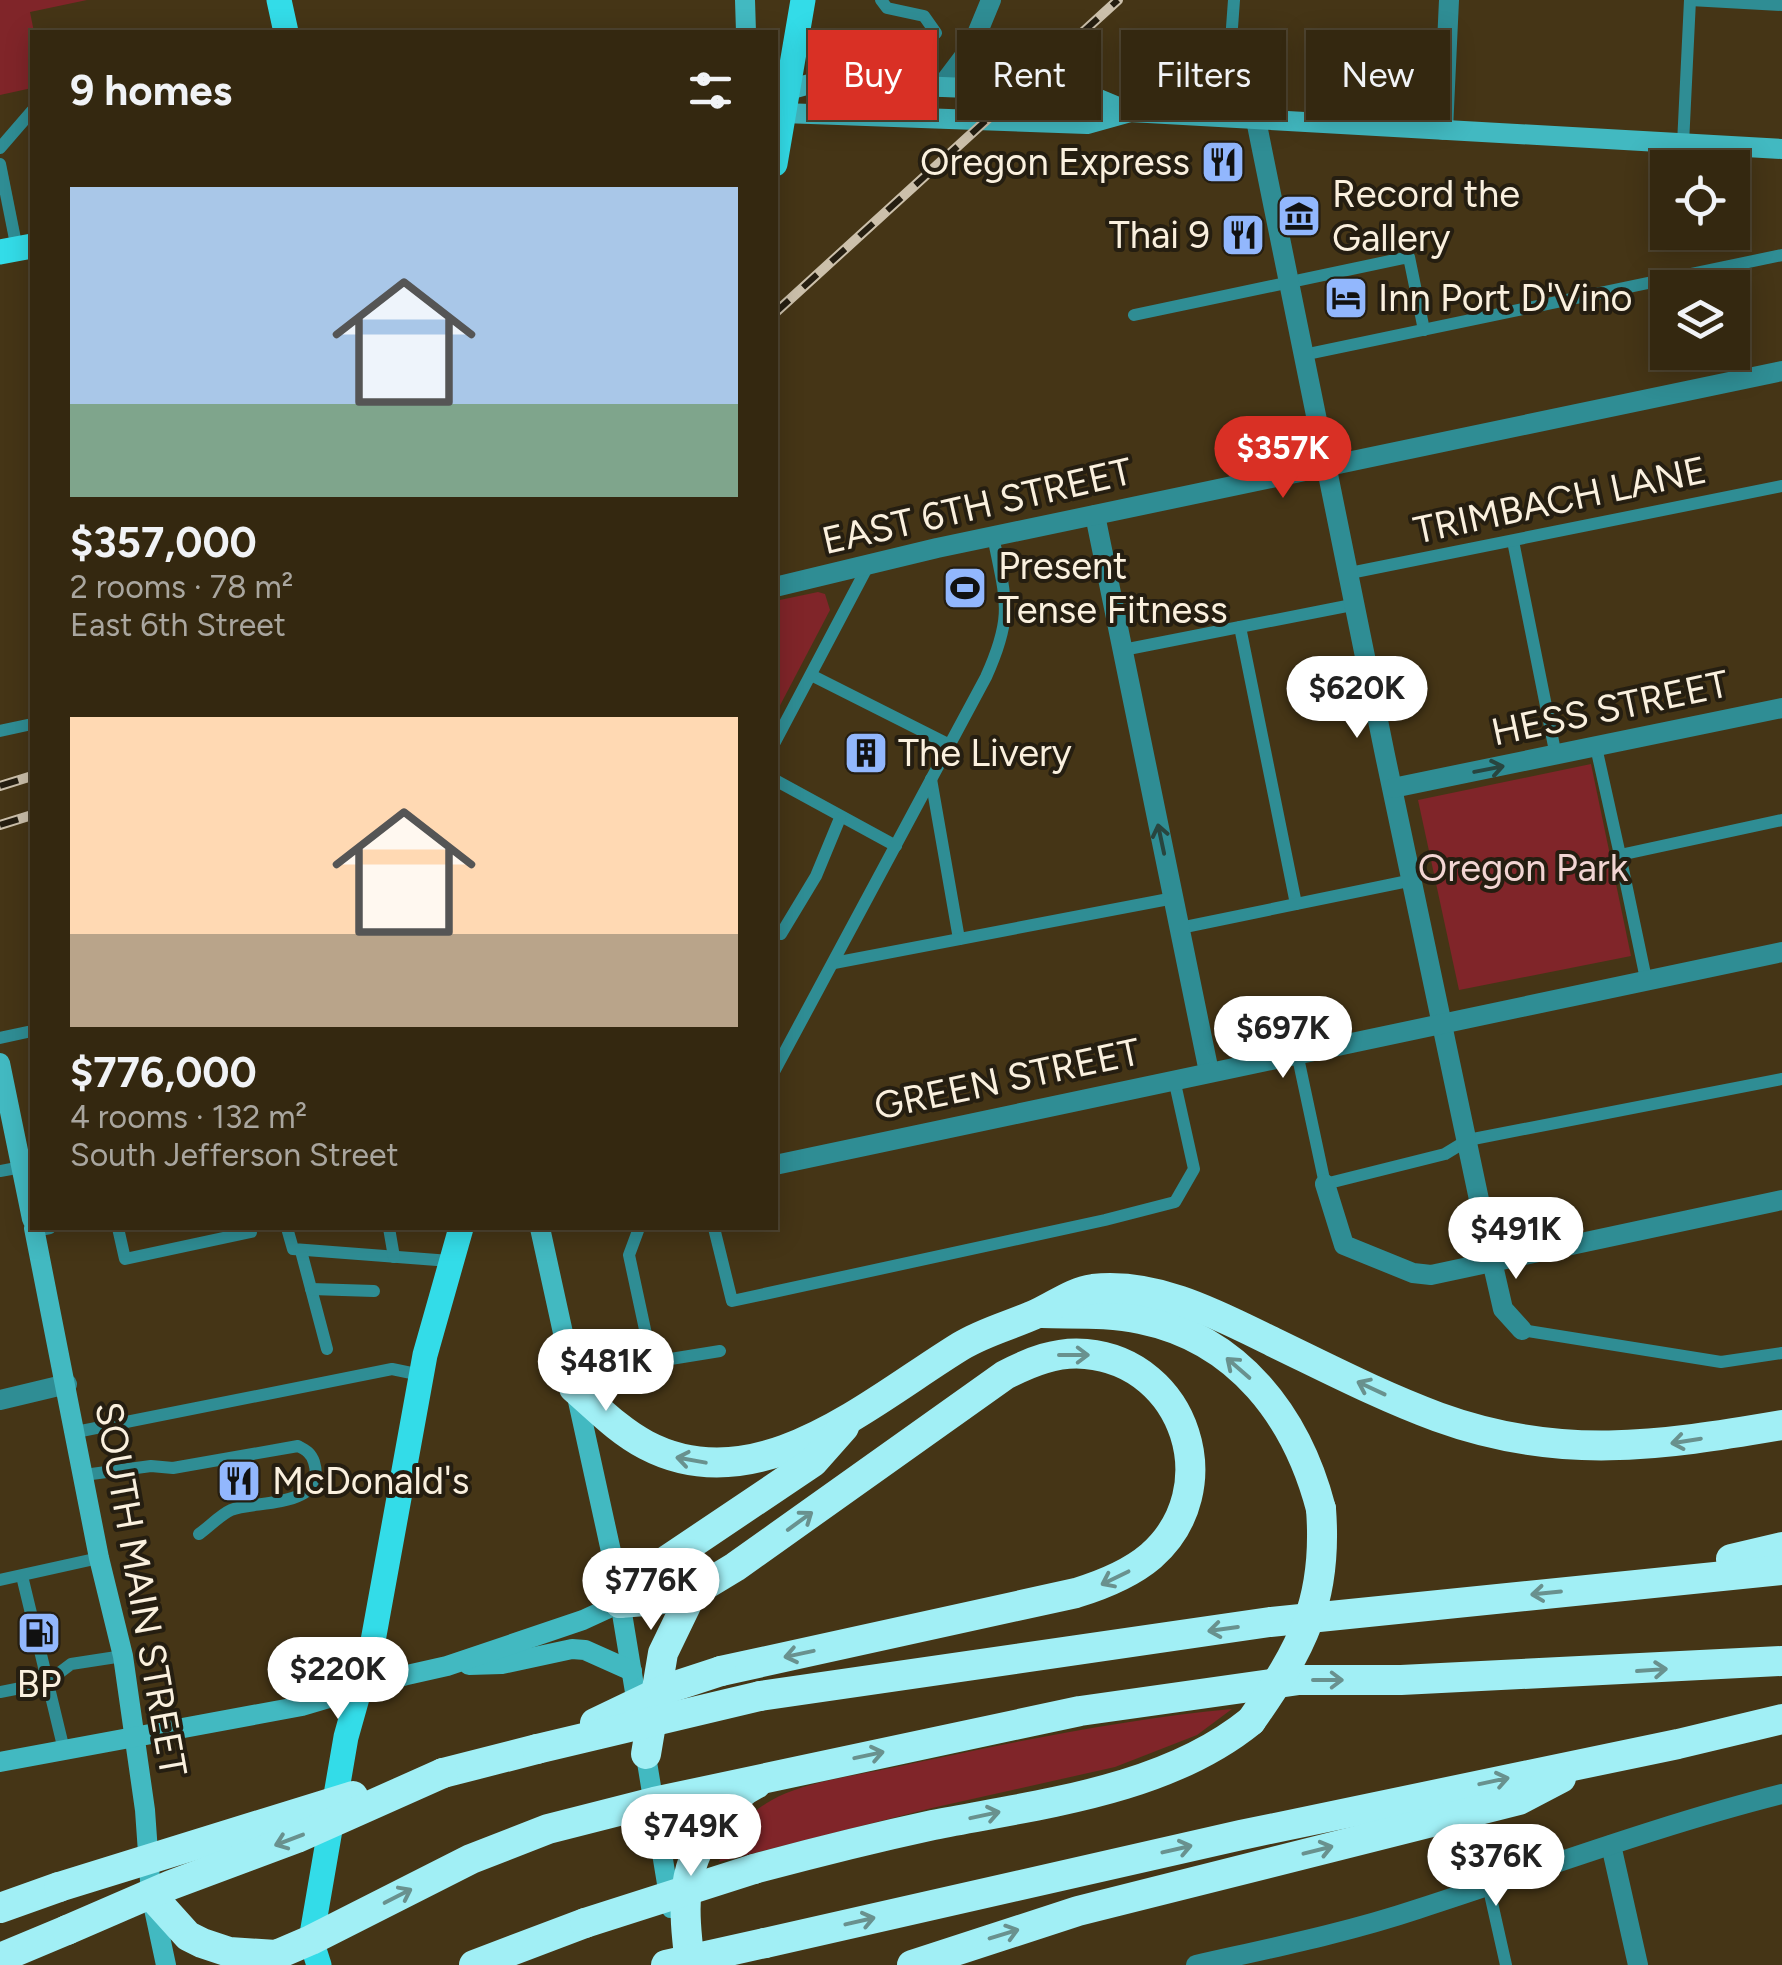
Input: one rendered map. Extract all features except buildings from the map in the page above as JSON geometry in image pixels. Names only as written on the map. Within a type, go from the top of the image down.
[{"type":"highway","points":[[574,1388],[637,1440],[667,1454],[695,1462],[733,1462],[761,1456],[850,1420],[964,1344],[1092,1289],[1140,1291],[1190,1304],[1412,1407],[1484,1432],[1524,1440],[1625,1448],[1782,1425]]},
{"type":"highway","points":[[474,1965],[585,1923],[754,1869],[898,1832],[1120,1783],[1194,1756],[1251,1721],[1287,1669],[1311,1616],[1322,1555],[1320,1509],[1301,1447],[1286,1419],[1261,1388],[1210,1345],[1144,1319],[1039,1313]]},
{"type":"highway","points":[[537,1750],[666,1689],[721,1671],[1076,1594],[1127,1572],[1168,1538],[1189,1492],[1192,1466],[1182,1421],[1168,1398],[1149,1379],[1106,1358],[1056,1355],[1027,1364],[1005,1375],[736,1567],[692,1593],[620,1603]]},
{"type":"highway","points":[[620,1603],[651,1571],[813,1462],[850,1420]]},
{"type":"highway","points":[[1620,1586],[1782,1547]]},
{"type":"highway","points":[[0,1908],[254,1825],[443,1773],[760,1696],[1270,1622],[1782,1570]]},
{"type":"highway","points":[[646,1754],[663,1653],[692,1593]]},
{"type":"highway","points":[[150,1895],[188,1936],[230,1952],[315,1953],[497,1848],[548,1829],[654,1802],[1080,1710],[1300,1680],[1440,1678],[1782,1661]]},
{"type":"highway","points":[[666,1965],[1241,1835],[1782,1719]]},
{"type":"highway","points":[[912,1965],[1078,1912],[1519,1800],[1600,1758]]},
{"type":"highway","points":[[0,1958],[297,1838],[443,1773]]},
{"type":"highway","points":[[690,1965],[684,1914],[689,1871],[696,1850],[737,1797],[774,1776]]},
{"type":"main road","points":[[279,0],[286,30]]},
{"type":"main road","points":[[780,102],[803,0]]},
{"type":"main road","points":[[289,1965],[315,1953],[346,1737],[373,1641],[421,1375],[460,1230]]},
{"type":"street","points":[[744,0],[746,30]]},
{"type":"street","points":[[941,87],[972,46],[990,0]]},
{"type":"street","points":[[1443,130],[1449,0]]},
{"type":"street","points":[[780,102],[817,82],[1065,92],[1094,97],[1121,108]]},
{"type":"street","points":[[780,102],[1087,124],[1121,115]]},
{"type":"street","points":[[1522,1330],[1503,1309],[1492,1261],[1256,120],[1782,149]]},
{"type":"street","name":"EAST 6TH STREET","points":[[778,586],[993,536],[1782,372]]},
{"type":"street","points":[[1095,516],[1209,1072]]},
{"type":"street","name":"HESS STREET","points":[[1393,788],[1782,708]]},
{"type":"street","name":"GREEN STREET","points":[[778,1164],[1782,952]]},
{"type":"street","name":"SOUTH MAIN STREET","points":[[0,1063],[30,1194]]},
{"type":"street","points":[[1325,1184],[1344,1245],[1414,1273],[1430,1275],[1782,1200]]},
{"type":"street","name":"SOUTH MAIN STREET","points":[[39,1230],[99,1558],[123,1656],[145,1810],[150,1895],[166,1965]]},
{"type":"street","points":[[545,1230],[620,1603],[680,1965]]},
{"type":"street","points":[[0,1400],[68,1384]]},
{"type":"street","points":[[0,1762],[302,1706],[447,1666],[583,1620],[620,1603]]},
{"type":"street","points":[[447,1666],[502,1664],[572,1649],[585,1650],[632,1671]]},
{"type":"street","points":[[1196,1965],[1340,1932],[1611,1845],[1781,1798]]},
{"type":"street","points":[[1611,1845],[1638,1965]]},
{"type":"lane","points":[[881,0],[887,8],[924,16],[934,30]]},
{"type":"lane","points":[[1232,30],[1234,0]]},
{"type":"lane","points":[[1683,144],[1690,0],[1782,5]]},
{"type":"lane","points":[[0,148],[30,113]]},
{"type":"lane","points":[[0,164],[16,249]]},
{"type":"lane","points":[[1304,354],[1782,255]]},
{"type":"lane","points":[[1134,315],[1408,257],[1424,330]]},
{"type":"lane","name":"TRIMBACH LANE","points":[[1350,573],[1782,486]]},
{"type":"lane","points":[[778,1065],[950,745],[1003,638],[1007,604],[993,536]]},
{"type":"lane","points":[[1513,541],[1556,756]]},
{"type":"lane","points":[[778,736],[869,564]]},
{"type":"lane","points":[[1122,650],[1356,604]]},
{"type":"lane","points":[[1240,627],[1296,904]]},
{"type":"lane","points":[[810,676],[950,745]]},
{"type":"lane","points":[[0,731],[30,724]]},
{"type":"lane","points":[[1596,747],[1646,979]]},
{"type":"lane","points":[[931,779],[959,939]]},
{"type":"lane","points":[[780,783],[896,846]]},
{"type":"lane","points":[[778,932],[781,934],[816,876],[840,818]]},
{"type":"lane","points":[[1620,855],[1782,820]]},
{"type":"lane","points":[[1180,928],[1413,880]]},
{"type":"lane","points":[[834,963],[1174,898]]},
{"type":"lane","points":[[0,1038],[30,1032]]},
{"type":"lane","points":[[1297,1052],[1325,1184],[1445,1154],[1468,1140],[1782,1079]]},
{"type":"lane","points":[[714,1230],[732,1301],[1175,1202],[1194,1169],[1174,1079]]},
{"type":"lane","points":[[0,1171],[22,1167]]},
{"type":"lane","points":[[118,1230],[125,1259],[251,1230]]},
{"type":"lane","points":[[288,1230],[293,1249],[301,1251],[450,1261]]},
{"type":"lane","points":[[389,1230],[394,1257]]},
{"type":"lane","points":[[638,1230],[629,1255],[652,1362],[720,1351]]},
{"type":"lane","points":[[301,1251],[327,1349]]},
{"type":"lane","points":[[311,1289],[374,1291]]},
{"type":"lane","points":[[1522,1330],[1721,1362],[1782,1353]]},
{"type":"lane","points":[[76,1432],[392,1369],[421,1375]]},
{"type":"lane","points":[[84,1474],[151,1466],[172,1468],[298,1446],[311,1455],[314,1478],[304,1492],[294,1498],[231,1510],[199,1534]]},
{"type":"lane","points":[[0,1580],[99,1558]]},
{"type":"lane","points":[[22,1576],[64,1750]]},
{"type":"lane","points":[[0,1692],[46,1683],[72,1664],[123,1656]]},
{"type":"lane","points":[[1488,1886],[1506,1965]]},
{"type":"green space","points":[[0,0],[87,0],[30,12],[34,30],[30,30],[30,88],[0,95]]},
{"type":"green space","points":[[818,592],[825,594],[830,610],[778,709],[778,600]]},
{"type":"green space","name":"Oregon Park","points":[[1591,764],[1631,956],[1459,990],[1418,800]]},
{"type":"green space","points":[[1232,1709],[1197,1735],[1115,1767],[719,1862],[746,1819],[772,1800],[798,1789],[1060,1734]]},
{"type":"railway","points":[[778,310],[1118,0]]},
{"type":"railway","points":[[0,786],[30,777]]},
{"type":"railway","points":[[0,825],[30,816]]},
{"type":"place","name":"Oregon Express","points":[[1223,162]]},
{"type":"place","name":"Record the Gallery","points":[[1299,216]]},
{"type":"place","name":"Thai 9","points":[[1243,235]]},
{"type":"place","name":"Inn Port D'Vino","points":[[1346,298]]},
{"type":"place","name":"Present Tense Fitness","points":[[965,588]]},
{"type":"place","name":"The Livery","points":[[866,753]]},
{"type":"place","name":"McDonald's","points":[[239,1481]]},
{"type":"place","name":"BP","points":[[39,1633]]}]
